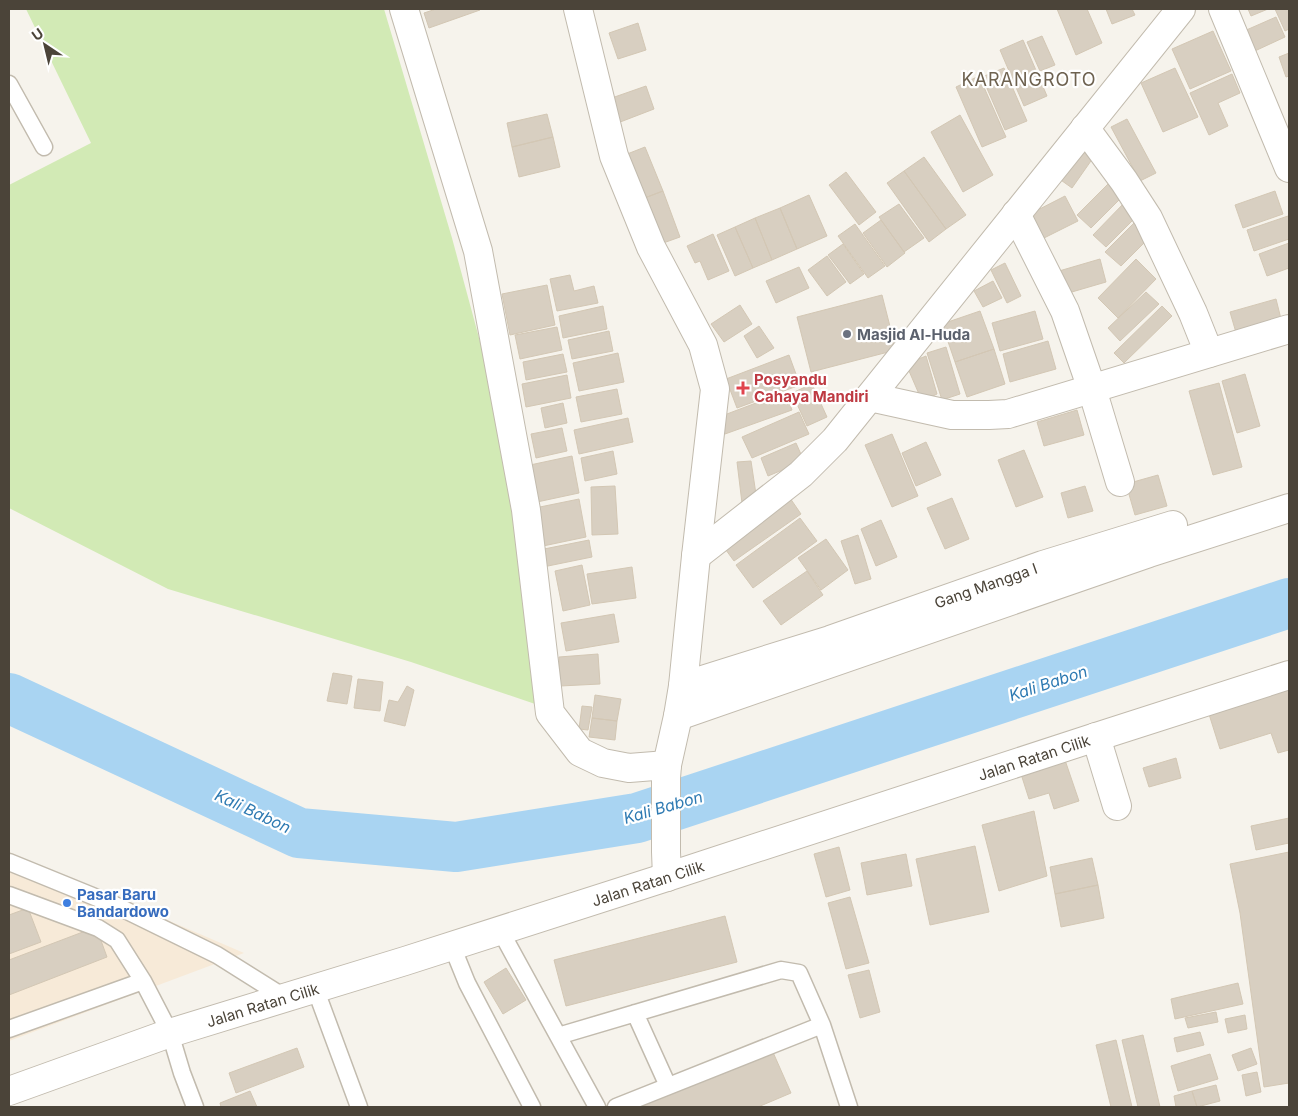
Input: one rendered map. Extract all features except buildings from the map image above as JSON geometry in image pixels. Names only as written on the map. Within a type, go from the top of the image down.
[{"type":"street","points":[[404,9],[478,251],[526,510],[550,713],[580,752],[603,763],[629,768],[667,771]]},
{"type":"street","points":[[578,9],[614,156],[651,248],[703,345],[715,389],[683,686],[667,771],[667,864]]},
{"type":"street","points":[[696,556],[802,474],[836,440],[1181,9]]},
{"type":"street","points":[[1223,9],[1289,168]]},
{"type":"street","points":[[1086,128],[1148,218],[1193,313],[1209,353]]},
{"type":"street","points":[[1016,214],[1065,311],[1092,388],[1120,482]]},
{"type":"street","points":[[870,397],[952,414],[1008,414],[1289,329]]},
{"type":"street","name":"Gang Mangga I","points":[[683,686],[830,640],[1043,565],[1203,526],[1289,490]]},
{"type":"street","points":[[678,716],[1149,552],[1203,526],[1289,508]]},
{"type":"street","name":"Jalan Ratan Cilik","points":[[9,1091],[172,1043],[284,998],[318,995],[455,953],[500,930],[667,864],[1098,744],[1289,675]]},
{"type":"street","points":[[1098,744],[1114,796]]},
{"type":"lane","points":[[9,84],[44,147]]},
{"type":"lane","points":[[9,862],[117,906],[217,955],[284,998]]},
{"type":"lane","points":[[9,895],[98,928],[117,940],[143,981],[172,1043],[195,1107]]},
{"type":"lane","points":[[500,930],[598,1107]]},
{"type":"lane","points":[[455,953],[467,983],[532,1107]]},
{"type":"lane","points":[[558,1036],[781,970],[800,973],[822,1025],[849,1107]]},
{"type":"lane","points":[[9,1029],[143,981]]},
{"type":"lane","points":[[318,995],[359,1107]]},
{"type":"lane","points":[[635,1012],[668,1086]]},
{"type":"lane","points":[[616,1107],[822,1025]]},
{"type":"shaded area","name":"Pasar Baru Bandardowo","points":[[9,852],[244,953],[9,1041]]},
{"type":"green space","points":[[26,9],[384,9],[452,238],[485,360],[531,612],[541,706],[411,662],[168,589],[9,508],[9,185],[91,143]]},
{"type":"waterway","name":"Kali Babon","points":[[9,698],[299,833],[456,847],[637,818],[1289,603]]},
{"type":"place","name":"Masjid Al-Huda","points":[[847,334]]},
{"type":"place","name":"Posyandu Cahaya Mandiri","points":[[743,388]]},
{"type":"place","name":"Pasar Baru Bandardowo","points":[[67,903]]},
{"type":"district","name":"KARANGROTO","points":[[1029,79]]}]
